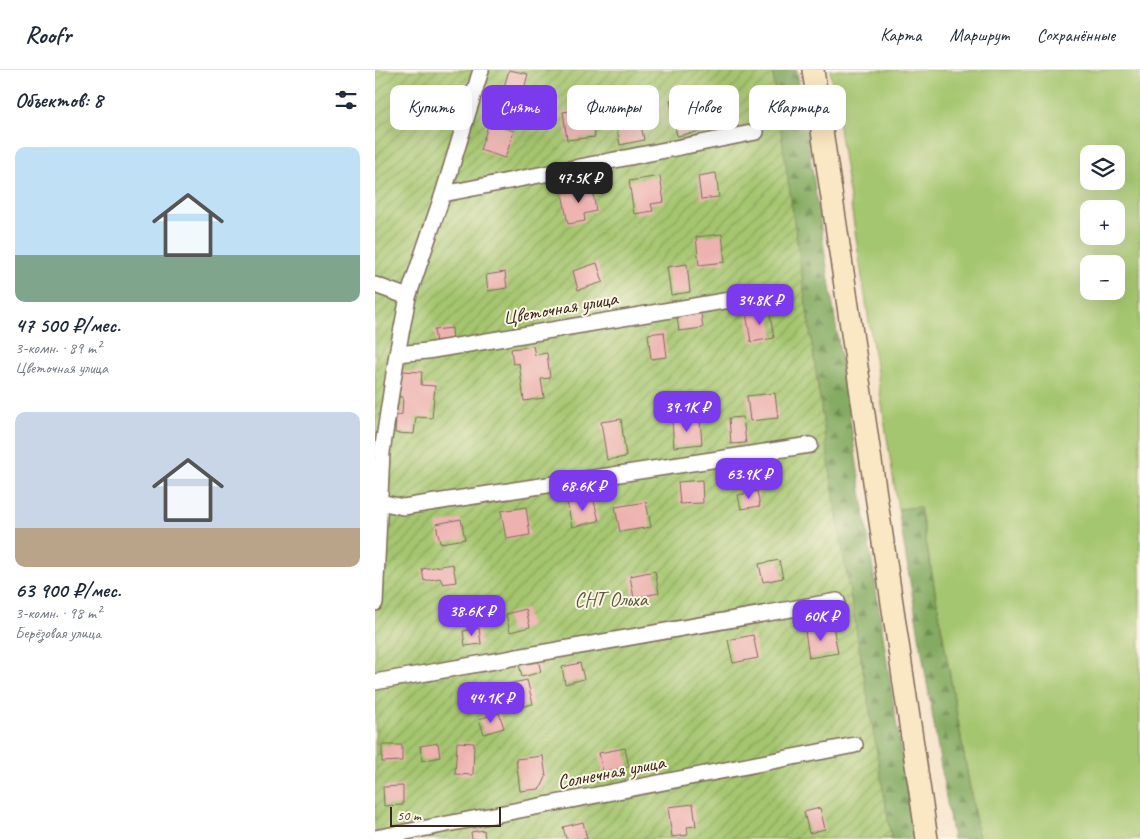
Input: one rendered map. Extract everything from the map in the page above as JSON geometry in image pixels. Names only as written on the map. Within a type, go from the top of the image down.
[{"type":"main road","points":[[813,70],[927,839]]},
{"type":"street","points":[[375,603],[380,502],[378,450],[408,297],[443,194],[481,70]]},
{"type":"street","points":[[443,194],[756,132]]},
{"type":"street","points":[[375,285],[408,297]]},
{"type":"street","name":"Цветочная улица","points":[[397,354],[427,351],[730,300]]},
{"type":"street","points":[[380,502],[403,507],[810,445]]},
{"type":"street","points":[[375,682],[837,601]]},
{"type":"street","name":"Солнечная улица","points":[[375,838],[855,745]]},
{"type":"green space","name":"СНТ Ольха","points":[[375,70],[772,70],[774,85],[749,85],[749,130],[781,130],[835,504],[891,837],[879,839],[375,839]]},
{"type":"green space","points":[[772,70],[797,70],[799,85],[774,85]]},
{"type":"green space","points":[[830,70],[1140,70],[1140,839],[979,839],[920,507],[898,509],[839,130],[846,130],[846,85],[832,85]]},
{"type":"green space","points":[[781,130],[806,130],[914,839],[879,839],[891,837],[835,504]]},
{"type":"green space","points":[[920,507],[979,839],[953,839],[898,509]]},
{"type":"building","points":[[509,70],[528,74],[525,85],[505,85]]},
{"type":"building","points":[[567,111],[567,130],[594,130],[595,137],[567,140],[563,112]]},
{"type":"building","points":[[487,130],[514,131],[505,158],[480,150]]},
{"type":"building","points":[[617,130],[642,130],[644,140],[620,145]]},
{"type":"building","points":[[676,130],[702,130],[702,131],[677,136]]},
{"type":"building","points":[[716,173],[719,197],[701,199],[698,176]]},
{"type":"building","points":[[660,176],[664,202],[651,204],[653,211],[634,214],[629,181]]},
{"type":"building","points":[[592,187],[596,211],[584,214],[585,221],[568,224],[562,193]]},
{"type":"building","points":[[722,234],[725,262],[699,265],[696,237]]},
{"type":"building","points":[[597,263],[603,282],[578,290],[573,271]]},
{"type":"building","points":[[687,264],[690,292],[671,295],[667,267]]},
{"type":"building","points":[[505,272],[507,288],[488,291],[486,275]]},
{"type":"building","points":[[769,309],[774,338],[751,342],[746,313]]},
{"type":"building","points":[[701,313],[703,328],[679,331],[677,317]]},
{"type":"building","points":[[452,328],[453,341],[436,343],[434,330]]},
{"type":"building","points":[[664,332],[667,357],[651,359],[648,334]]},
{"type":"building","points":[[533,346],[535,355],[547,353],[550,378],[541,379],[544,398],[524,401],[519,363],[513,364],[511,349]]},
{"type":"building","points":[[401,371],[422,372],[421,385],[435,386],[432,418],[416,417],[414,434],[395,433],[396,416],[402,414],[403,397],[399,397]]},
{"type":"building","points":[[775,393],[778,418],[750,421],[747,396]]},
{"type":"building","points":[[743,417],[746,443],[731,444],[729,418]]},
{"type":"building","points":[[621,419],[626,457],[607,460],[601,422]]},
{"type":"building","points":[[700,419],[702,444],[674,447],[672,421]]},
{"type":"building","points":[[702,480],[703,503],[680,504],[678,482]]},
{"type":"building","points":[[757,491],[760,506],[741,509],[738,495]]},
{"type":"building","points":[[593,497],[599,521],[572,527],[567,502]]},
{"type":"building","points":[[646,502],[651,527],[620,532],[615,507]]},
{"type":"building","points":[[526,507],[530,535],[506,539],[501,511]]},
{"type":"building","points":[[461,519],[465,539],[440,543],[436,524]]},
{"type":"building","points":[[779,560],[783,578],[763,582],[759,564]]},
{"type":"building","points":[[453,564],[456,582],[443,584],[440,578],[424,581],[422,569]]},
{"type":"building","points":[[655,571],[659,593],[634,598],[630,576]]},
{"type":"building","points":[[526,609],[530,627],[510,632],[506,614]]},
{"type":"building","points":[[833,626],[838,653],[809,658],[805,631]]},
{"type":"building","points":[[479,628],[481,644],[465,646],[463,631]]},
{"type":"building","points":[[753,635],[758,658],[733,663],[728,640]]},
{"type":"building","points":[[538,659],[541,672],[522,677],[519,664]]},
{"type":"building","points":[[580,663],[584,679],[565,684],[562,667]]},
{"type":"building","points":[[527,680],[533,704],[504,711],[499,686]]},
{"type":"building","points":[[499,713],[504,728],[484,734],[479,719]]},
{"type":"building","points":[[457,742],[474,743],[473,775],[455,774]]},
{"type":"building","points":[[438,743],[440,757],[422,761],[420,746]]},
{"type":"building","points":[[382,745],[402,745],[402,761],[382,762]]},
{"type":"building","points":[[625,748],[629,767],[603,772],[599,753]]},
{"type":"building","points":[[543,756],[546,777],[542,786],[539,789],[520,791],[516,759]]},
{"type":"building","points":[[403,786],[403,805],[384,806],[383,787]]},
{"type":"building","points":[[693,804],[696,826],[687,827],[688,835],[672,837],[668,807]]},
{"type":"building","points":[[820,808],[825,829],[809,833],[804,812]]},
{"type":"building","points":[[583,822],[587,839],[566,839],[563,827]]},
{"type":"building","points":[[484,830],[485,839],[472,839],[471,832]]}]
